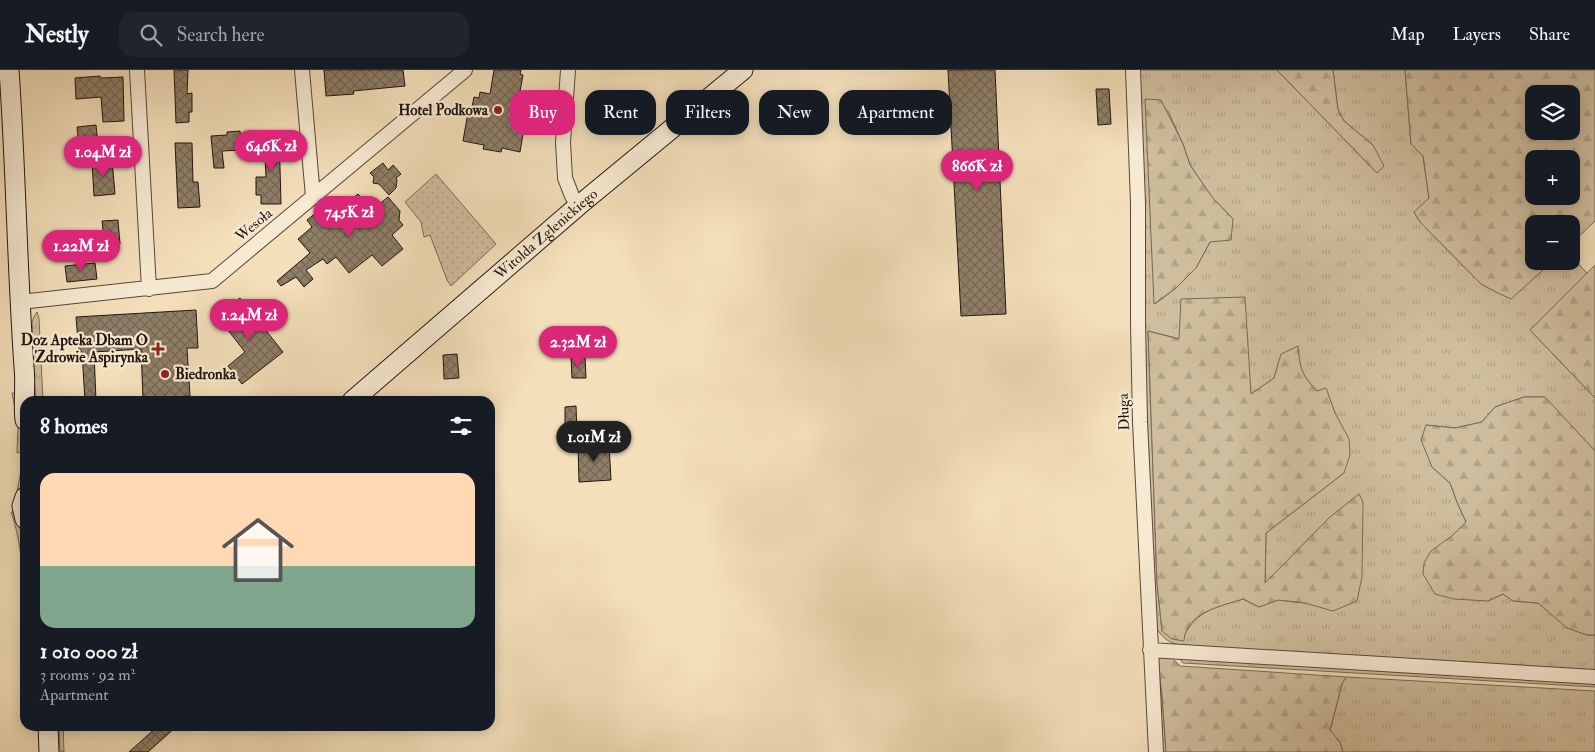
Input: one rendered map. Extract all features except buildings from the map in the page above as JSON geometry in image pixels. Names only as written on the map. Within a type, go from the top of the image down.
[{"type":"main road","points":[[9,70],[6,97],[7,133],[25,372],[23,396]]},
{"type":"main road","name":"Witolda Zglenickiego","points":[[358,396],[578,206],[743,70]]},
{"type":"main road","points":[[25,372],[31,396]]},
{"type":"main road","points":[[48,731],[49,752]]},
{"type":"street","points":[[137,70],[150,289]]},
{"type":"street","points":[[302,70],[313,197]]},
{"type":"street","name":"Wesoła","points":[[20,302],[212,281],[465,70]]},
{"type":"street","points":[[568,70],[563,142],[565,178],[578,206]]},
{"type":"street","name":"Długa","points":[[1133,70],[1138,203],[1140,422],[1156,752]]},
{"type":"street","points":[[1150,650],[1595,677]]},
{"type":"green space","points":[[1139,70],[1277,70],[1377,173],[1373,145],[1344,121],[1338,110],[1333,70],[1405,70],[1411,144],[1423,156],[1429,199],[1414,212],[1420,222],[1481,284],[1511,298],[1543,270],[1580,270],[1580,266],[1587,273],[1530,330],[1595,398],[1595,451],[1544,397],[1524,397],[1495,407],[1482,422],[1455,428],[1426,425],[1432,467],[1450,483],[1466,522],[1453,535],[1488,601],[1503,594],[1513,601],[1538,603],[1587,635],[1595,635],[1595,671],[1180,645],[1167,640],[1157,629],[1147,439],[1143,172]],"holes":[[[1146,99],[1168,111],[1190,165],[1212,197],[1233,219],[1210,242],[1196,268],[1176,288],[1155,304]],[[1148,331],[1180,339],[1251,394],[1274,378],[1282,354],[1298,347],[1304,375],[1317,391],[1326,389],[1335,413],[1344,473],[1266,533],[1265,584],[1329,518],[1359,494],[1305,603],[1278,600],[1259,607],[1243,599],[1216,607],[1202,615],[1195,620],[1184,636],[1162,631],[1157,583]]]},
{"type":"green space","points":[[1277,70],[1333,70],[1338,110],[1344,121],[1373,145],[1384,166],[1377,173]]},
{"type":"green space","points":[[1405,70],[1595,70],[1595,221],[1580,235],[1580,215],[1525,215],[1525,270],[1543,270],[1511,299],[1481,284],[1420,222],[1414,212],[1429,198],[1423,156],[1411,144]]},
{"type":"green space","points":[[1145,99],[1161,100],[1183,144],[1190,165],[1212,197],[1233,219],[1231,240],[1210,242],[1196,268],[1176,288],[1154,304]]},
{"type":"green space","points":[[436,174],[496,244],[451,286],[430,235],[424,237],[421,222],[405,202]]},
{"type":"green space","points":[[1595,265],[1595,398],[1530,330]]},
{"type":"green space","points":[[1245,297],[1251,394],[1274,378],[1281,354],[1298,346],[1304,375],[1317,391],[1326,388],[1335,413],[1349,439],[1350,455],[1344,473],[1266,533],[1265,583],[1329,518],[1359,494],[1363,502],[1362,577],[1357,601],[1333,611],[1305,603],[1278,600],[1259,607],[1243,599],[1215,608],[1197,617],[1186,631],[1184,641],[1172,639],[1162,631],[1157,583],[1148,331],[1179,339],[1181,299]]},
{"type":"green space","points":[[37,312],[39,318],[43,396],[36,396],[31,338],[33,319]]},
{"type":"green space","points":[[12,393],[16,393],[20,418],[20,452],[17,453],[18,424]]},
{"type":"green space","points":[[1524,397],[1545,397],[1595,451],[1595,635],[1587,635],[1567,628],[1538,603],[1513,601],[1503,594],[1488,601],[1454,599],[1435,594],[1423,574],[1424,563],[1431,551],[1453,535],[1466,522],[1450,483],[1432,467],[1421,440],[1426,425],[1455,428],[1482,422],[1495,407]]},
{"type":"green space","points":[[20,476],[20,491],[16,497]]},
{"type":"green space","points":[[11,512],[13,512],[20,528],[20,547]]},
{"type":"green space","points":[[1171,657],[1180,666],[1346,677],[1342,684],[1330,730],[1340,742],[1343,752],[1166,752],[1162,694],[1157,658]]},
{"type":"green space","points":[[1179,657],[1595,682],[1595,687],[1183,663]]},
{"type":"green space","points":[[1157,658],[1162,694],[1166,752],[1162,752]]},
{"type":"green space","points":[[1346,677],[1595,691],[1595,752],[1343,752],[1340,742],[1330,731],[1342,684]]},
{"type":"green space","points":[[59,731],[63,731],[64,752],[60,751]]},
{"type":"place","name":"Hotel Podkowa","points":[[498,110]]},
{"type":"place","name":"Doz Apteka Dbam O Zdrowie Aspirynka","points":[[158,349]]},
{"type":"place","name":"Biedronka","points":[[165,374]]}]
